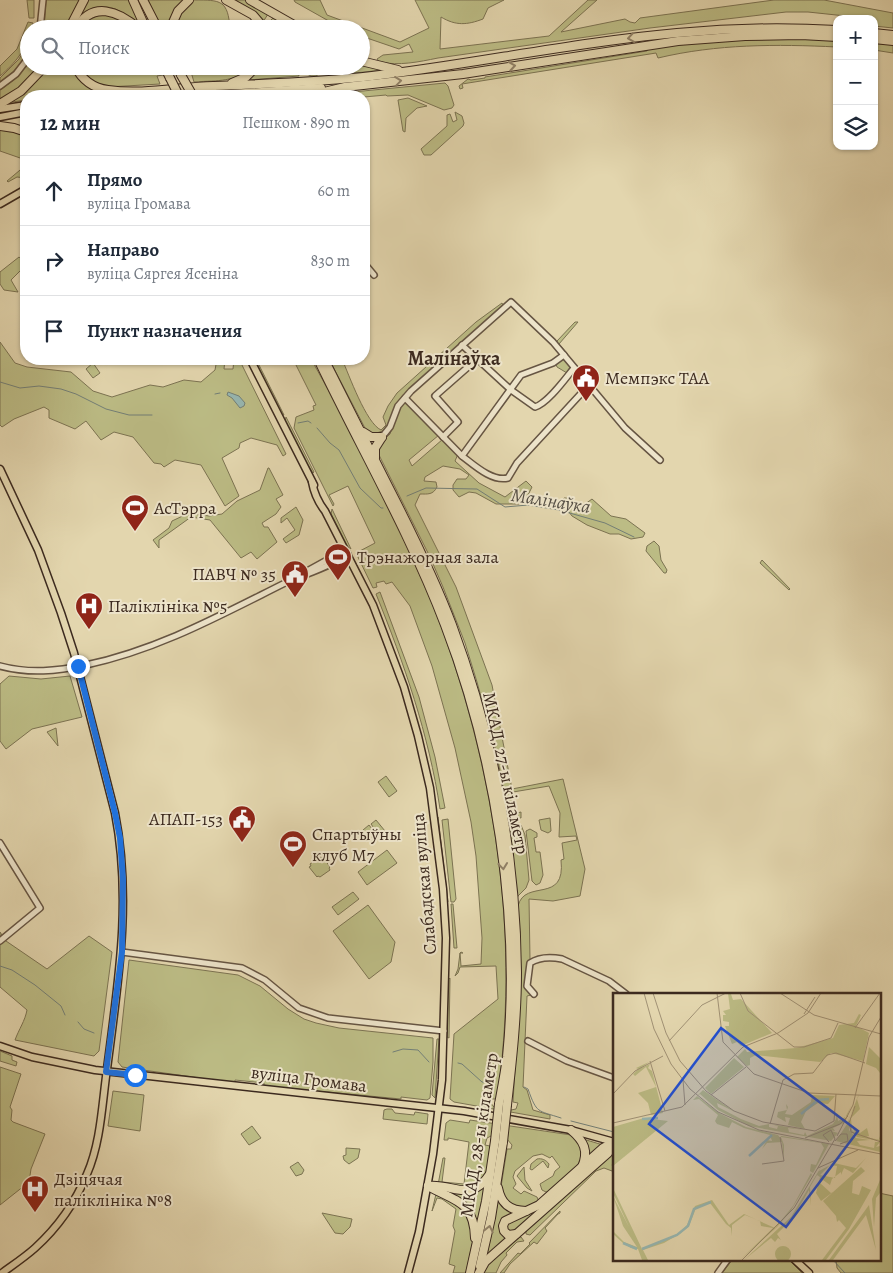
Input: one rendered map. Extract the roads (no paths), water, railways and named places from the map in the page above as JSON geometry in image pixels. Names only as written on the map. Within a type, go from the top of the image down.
[{"type":"highway","points":[[74,20],[84,0]]},
{"type":"highway","points":[[133,0],[142,20]]},
{"type":"highway","points":[[143,0],[153,20]]},
{"type":"highway","points":[[174,20],[178,11],[189,0]]},
{"type":"highway","points":[[226,0],[253,15],[257,20]]},
{"type":"highway","points":[[250,0],[286,20]]},
{"type":"highway","points":[[82,20],[89,14],[105,10],[123,16],[128,20]]},
{"type":"highway","points":[[268,20],[270,17],[279,16]]},
{"type":"highway","points":[[164,90],[330,80],[677,33],[772,28],[833,30]]},
{"type":"highway","points":[[878,32],[893,34]]},
{"type":"highway","points":[[290,90],[345,87],[463,74],[678,41],[801,35],[833,37]]},
{"type":"highway","points":[[878,39],[893,41]]},
{"type":"highway","points":[[370,63],[393,69],[410,70]]},
{"type":"highway","points":[[22,90],[36,75]]},
{"type":"highway","points":[[81,75],[91,84],[107,90]]},
{"type":"highway","points":[[169,75],[176,90]]},
{"type":"highway","points":[[181,75],[189,90]]},
{"type":"highway","points":[[223,86],[243,79],[247,75]]},
{"type":"highway","points":[[332,90],[345,87]]},
{"type":"highway","points":[[0,104],[20,92]]},
{"type":"highway","points":[[0,126],[20,130]]},
{"type":"highway","points":[[321,365],[408,534]]},
{"type":"highway","points":[[327,365],[375,461],[408,534]]},
{"type":"highway","points":[[359,428],[368,436],[382,437],[375,448],[375,461]]},
{"type":"highway","name":"МКАД, 27-ы кіламетр","points":[[408,534],[433,580],[452,626],[484,725],[503,813],[515,913],[513,1001]]},
{"type":"highway","name":"МКАД, 28-ы кіламетр","points":[[478,1273],[497,1184],[506,1058],[513,1001]]},
{"type":"highway","points":[[571,1130],[580,1138],[585,1146],[586,1156],[581,1168]]},
{"type":"highway","name":"МКАД, 28-ы кіламетр","points":[[470,1273],[499,1142]]},
{"type":"highway","points":[[516,1234],[505,1234],[502,1229],[504,1223],[539,1206],[603,1148],[613,1143]]},
{"type":"highway","points":[[478,1273],[485,1262],[608,1153],[613,1144]]},
{"type":"highway","points":[[428,1186],[436,1185],[461,1191],[470,1191],[483,1184],[492,1170]]},
{"type":"highway","points":[[497,1184],[500,1197],[507,1206],[515,1210],[528,1212]]},
{"type":"highway","points":[[428,1186],[454,1198],[468,1212],[474,1224],[476,1250]]},
{"type":"main road","points":[[0,109],[20,106]]},
{"type":"main road","points":[[0,117],[20,113]]},
{"type":"main road","points":[[0,204],[20,192]]},
{"type":"main road","name":"Слабадская вуліца","points":[[253,365],[312,482],[320,505],[348,554],[372,604],[394,661],[418,736],[430,788],[438,838],[446,931],[442,1080],[428,1186],[419,1232],[408,1273]]},
{"type":"main road","points":[[0,470],[38,550],[78,666],[120,838],[124,892],[122,952],[94,1154],[76,1196],[50,1233],[36,1247],[2,1273]]},
{"type":"main road","name":"вуліца Громава","points":[[0,1046],[16,1053],[47,1061],[106,1072],[485,1114],[571,1130],[613,1142]]},
{"type":"main road","points":[[795,1260],[809,1273]]},
{"type":"street","points":[[41,20],[42,0]]},
{"type":"street","points":[[0,86],[20,68]]},
{"type":"street","points":[[370,271],[374,275]]},
{"type":"street","points":[[382,437],[388,431],[396,410],[404,398],[511,302],[564,355],[625,428],[660,460]]},
{"type":"street","points":[[462,345],[476,360],[511,390],[530,405],[538,407],[574,368]]},
{"type":"street","points":[[462,456],[522,375],[553,363],[564,355]]},
{"type":"street","points":[[443,437],[458,422],[435,396],[476,360]]},
{"type":"street","points":[[404,398],[462,456],[482,471],[502,479],[508,478],[517,463],[588,386]]},
{"type":"street","points":[[0,666],[40,672],[78,666],[135,652],[205,623],[348,554]]},
{"type":"street","points":[[0,843],[40,908],[0,941]]},
{"type":"street","points":[[122,952],[242,968],[265,980],[299,1008],[328,1018],[444,1031]]},
{"type":"street","points":[[534,994],[527,986],[530,962],[555,958],[562,959],[609,981],[625,993]]},
{"type":"street","points":[[528,1041],[566,1061],[613,1078]]},
{"type":"street","points":[[718,1273],[727,1260]]},
{"type":"water","points":[[228,392],[239,396],[245,403],[244,406],[240,408],[227,395]]},
{"type":"waterway","name":"Малінаўка","points":[[0,382],[20,388],[39,386],[61,389],[76,394],[106,409],[129,415],[152,415]]},
{"type":"waterway","name":"Малінаўка","points":[[215,394],[220,393]]},
{"type":"waterway","name":"Малінаўка","points":[[298,423],[308,421],[311,423]]},
{"type":"waterway","name":"Малінаўка","points":[[317,428],[339,450],[360,488],[383,508]]},
{"type":"waterway","name":"Малінаўка","points":[[407,496],[426,488],[477,489],[505,507],[528,505],[559,510],[605,523],[634,537]]},
{"type":"waterway","points":[[0,966],[12,970],[35,985],[61,1006],[65,1015]]},
{"type":"waterway","points":[[78,1022],[84,1029],[94,1033]]},
{"type":"waterway","points":[[393,1052],[403,1049],[418,1050],[429,1062]]},
{"type":"waterway","points":[[458,1063],[462,1064],[482,1082],[490,1083]]},
{"type":"waterway","points":[[524,1087],[528,1089],[539,1110],[561,1118]]},
{"type":"waterway","points":[[571,1121],[613,1132]]},
{"type":"waterway","points":[[833,1260],[845,1273]]},
{"type":"place","name":"Мемпэкс ТАА","points":[[586,402]]},
{"type":"place","name":"АсТэрра","points":[[135,532]]},
{"type":"place","name":"Трэнажорная зала","points":[[338,581]]},
{"type":"place","name":"ПАВЧ № 35","points":[[295,598]]},
{"type":"place","name":"Паліклініка №5","points":[[89,630]]},
{"type":"place","name":"АПАП-153","points":[[242,843]]},
{"type":"place","name":"Спартыўны клуб М7","points":[[293,868]]},
{"type":"place","name":"Дзіцячая паліклініка №8","points":[[35,1213]]},
{"type":"district","name":"Малінаўка","points":[[454,358]]}]
